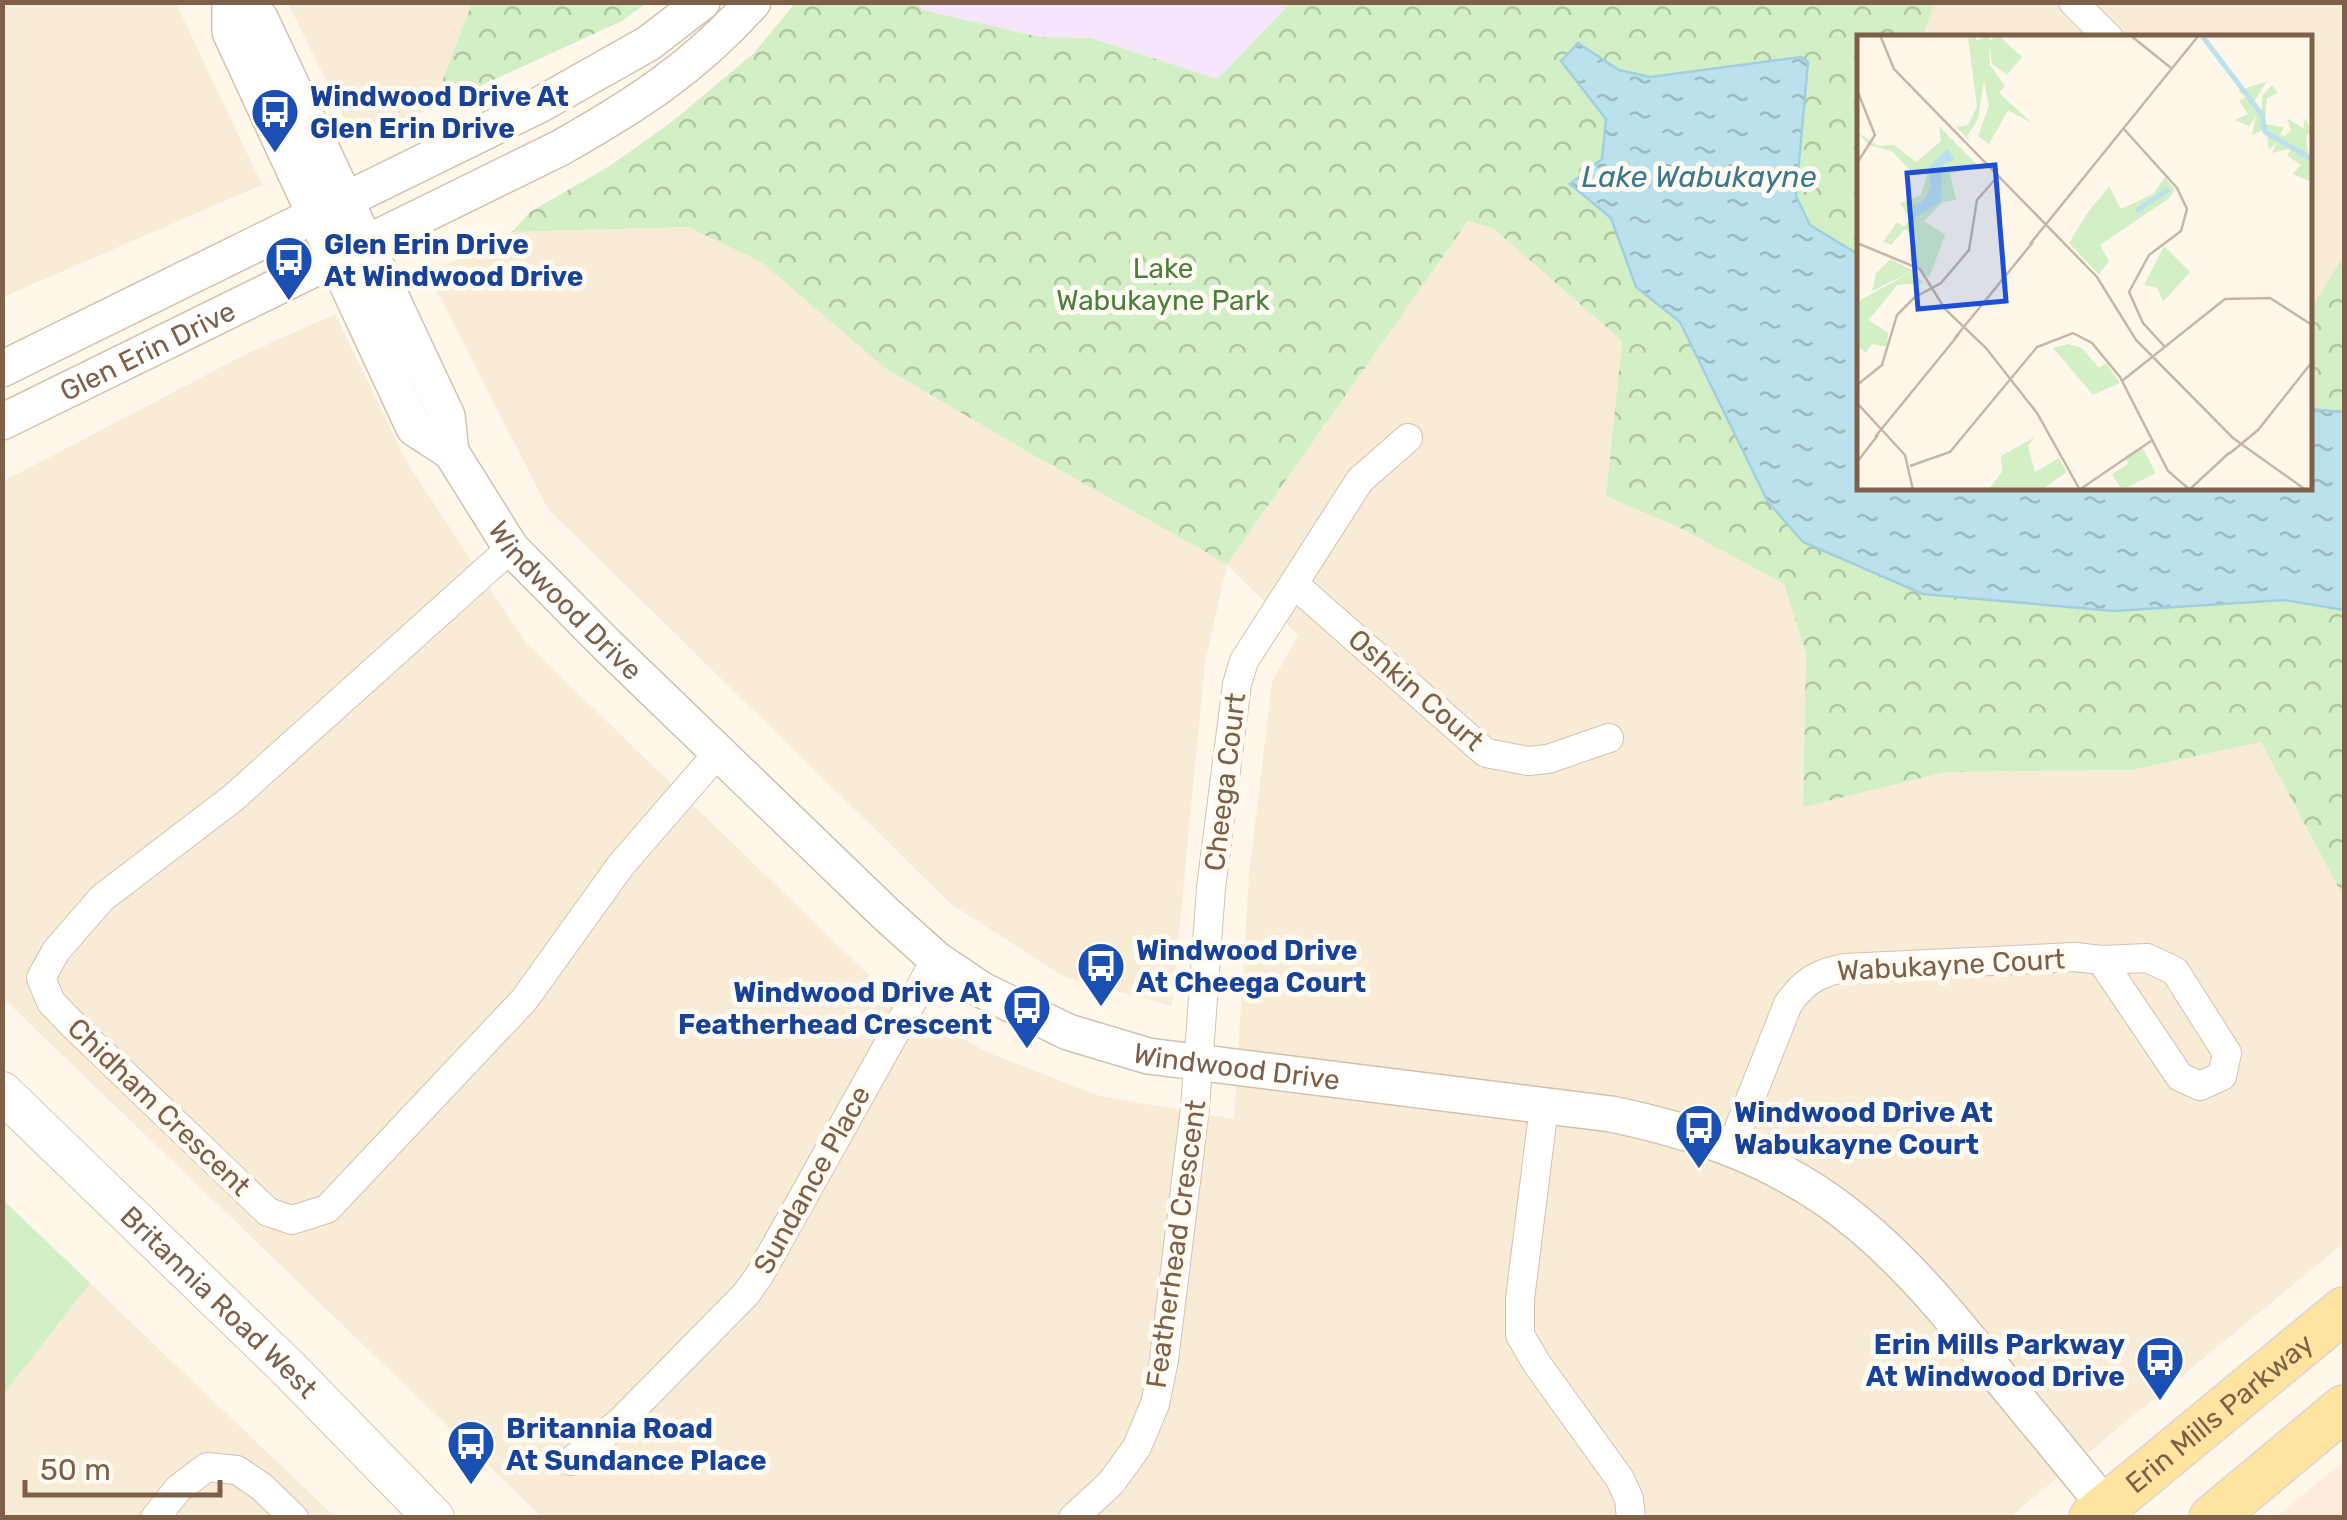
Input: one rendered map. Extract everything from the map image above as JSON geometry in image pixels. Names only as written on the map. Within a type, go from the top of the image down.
[{"type":"main road","name":"Britannia Road West","points":[[2,1092],[290,1370],[434,1518]]},
{"type":"main road","name":"Erin Mills Parkway","points":[[2104,1514],[2344,1310]]},
{"type":"main road","points":[[2212,1518],[2344,1408]]},
{"type":"street","name":"Windwood Drive","points":[[230,2],[230,32],[331,208]]},
{"type":"street","name":"Windwood Drive","points":[[240,2],[260,18],[414,428],[451,452],[511,548],[887,916],[936,959],[982,990],[1068,1032],[1148,1056],[1642,1120],[1731,1148],[1829,1201],[1936,1299],[2104,1514]]},
{"type":"street","name":"Glen Erin Drive","points":[[2,370],[510,120],[616,64],[702,2]]},
{"type":"street","name":"Glen Erin Drive","points":[[2,422],[560,148],[674,78],[753,2]]},
{"type":"street","points":[[2074,2],[2106,35]]},
{"type":"street","name":"Cheega Court","points":[[1199,1062],[1211,888],[1237,684],[1244,661],[1360,480],[1408,438]]},
{"type":"street","name":"Chidham Crescent","points":[[511,548],[232,798],[102,898],[56,950],[42,978],[51,1002],[75,1028],[268,1212],[292,1220],[327,1209],[524,1000],[621,864],[718,752]]},
{"type":"street","name":"Oshkin Court","points":[[1294,584],[1486,753],[1528,761],[1548,759],[1609,738]]},
{"type":"street","name":"Wabukayne Court","points":[[1731,1148],[1788,1004],[1798,989],[1828,970],[2076,957],[2147,958],[2174,971],[2227,1053],[2222,1076],[2200,1086],[2180,1078],[2101,960]]},
{"type":"street","name":"Sundance Place","points":[[571,1461],[618,1423],[746,1294],[936,959]]},
{"type":"street","name":"Featherhead Crescent","points":[[1073,1518],[1120,1471],[1137,1447],[1155,1404],[1164,1360],[1199,1062]]},
{"type":"street","points":[[1544,1106],[1520,1299],[1520,1335],[1620,1478],[1629,1499],[1631,1518]]},
{"type":"street","points":[[156,1518],[178,1489],[207,1467],[237,1470],[262,1486],[294,1518]]},
{"type":"shaded area","points":[[3,2],[176,3],[262,185],[3,297]]},
{"type":"shaded area","points":[[288,3],[472,3],[432,108],[356,142]]},
{"type":"shaded area","points":[[917,3],[1290,3],[1218,79],[1091,38],[1040,37],[923,10]]},
{"type":"shaded area","points":[[1934,3],[2344,3],[2344,255],[2312,307],[2312,35],[1924,35]]},
{"type":"shaded area","points":[[1468,221],[1494,229],[1622,341],[1606,496],[1682,529],[1784,584],[1806,654],[1803,806],[1946,772],[2132,770],[2261,742],[2344,898],[2344,1243],[2010,1517],[542,1517],[3,998],[2,482],[248,353],[335,314],[408,464],[525,642],[874,980],[984,1051],[1100,1096],[1234,1119],[1249,875],[1272,682],[1298,635],[1227,565],[1205,663],[1172,1006],[1064,977],[951,904],[548,509],[428,274],[512,232],[688,227],[761,262],[885,368],[1227,564]]},
{"type":"shaded area","points":[[2,1199],[90,1283],[335,1517],[3,1517]]},
{"type":"shaded area","points":[[2344,1461],[2344,1517],[2276,1517]]},
{"type":"green space","points":[[472,2],[647,3],[622,21],[432,108]]},
{"type":"green space","name":"Lake Wabukayne Park","points":[[795,3],[917,3],[923,10],[1040,37],[1091,38],[1218,79],[1290,3],[1934,3],[1924,35],[1857,35],[1857,490],[2312,490],[2312,307],[2344,255],[2344,898],[2261,742],[2132,770],[1946,772],[1803,807],[1806,654],[1784,584],[1682,529],[1606,496],[1622,341],[1494,229],[1468,221],[1227,564],[885,368],[761,262],[688,227],[512,232],[530,212],[611,165],[669,124],[754,53]]},
{"type":"green space","points":[[2,1199],[90,1283],[3,1395],[2,1395]]},
{"type":"water","name":"Lake Wabukayne","points":[[1578,43],[1619,70],[1650,77],[1801,57],[1808,62],[1796,196],[1810,225],[1857,254],[1857,490],[2312,490],[2312,409],[2344,412],[2344,610],[2284,600],[2114,611],[1923,594],[1803,542],[1768,502],[1680,322],[1636,287],[1611,218],[1570,184],[1602,159],[1606,119],[1561,61]]},
{"type":"place","name":"Windwood Drive At Glen Erin Drive","points":[[275,154]]},
{"type":"place","name":"Glen Erin Drive At Windwood Drive","points":[[289,302]]},
{"type":"place","name":"Windwood Drive At Cheega Court","points":[[1101,1008]]},
{"type":"place","name":"Windwood Drive At Featherhead Crescent","points":[[1027,1050]]},
{"type":"place","name":"Windwood Drive At Wabukayne Court","points":[[1699,1170]]},
{"type":"place","name":"Erin Mills Parkway At Windwood Drive","points":[[2160,1402]]},
{"type":"place","name":"Britannia Road At Sundance Place","points":[[471,1486]]}]
